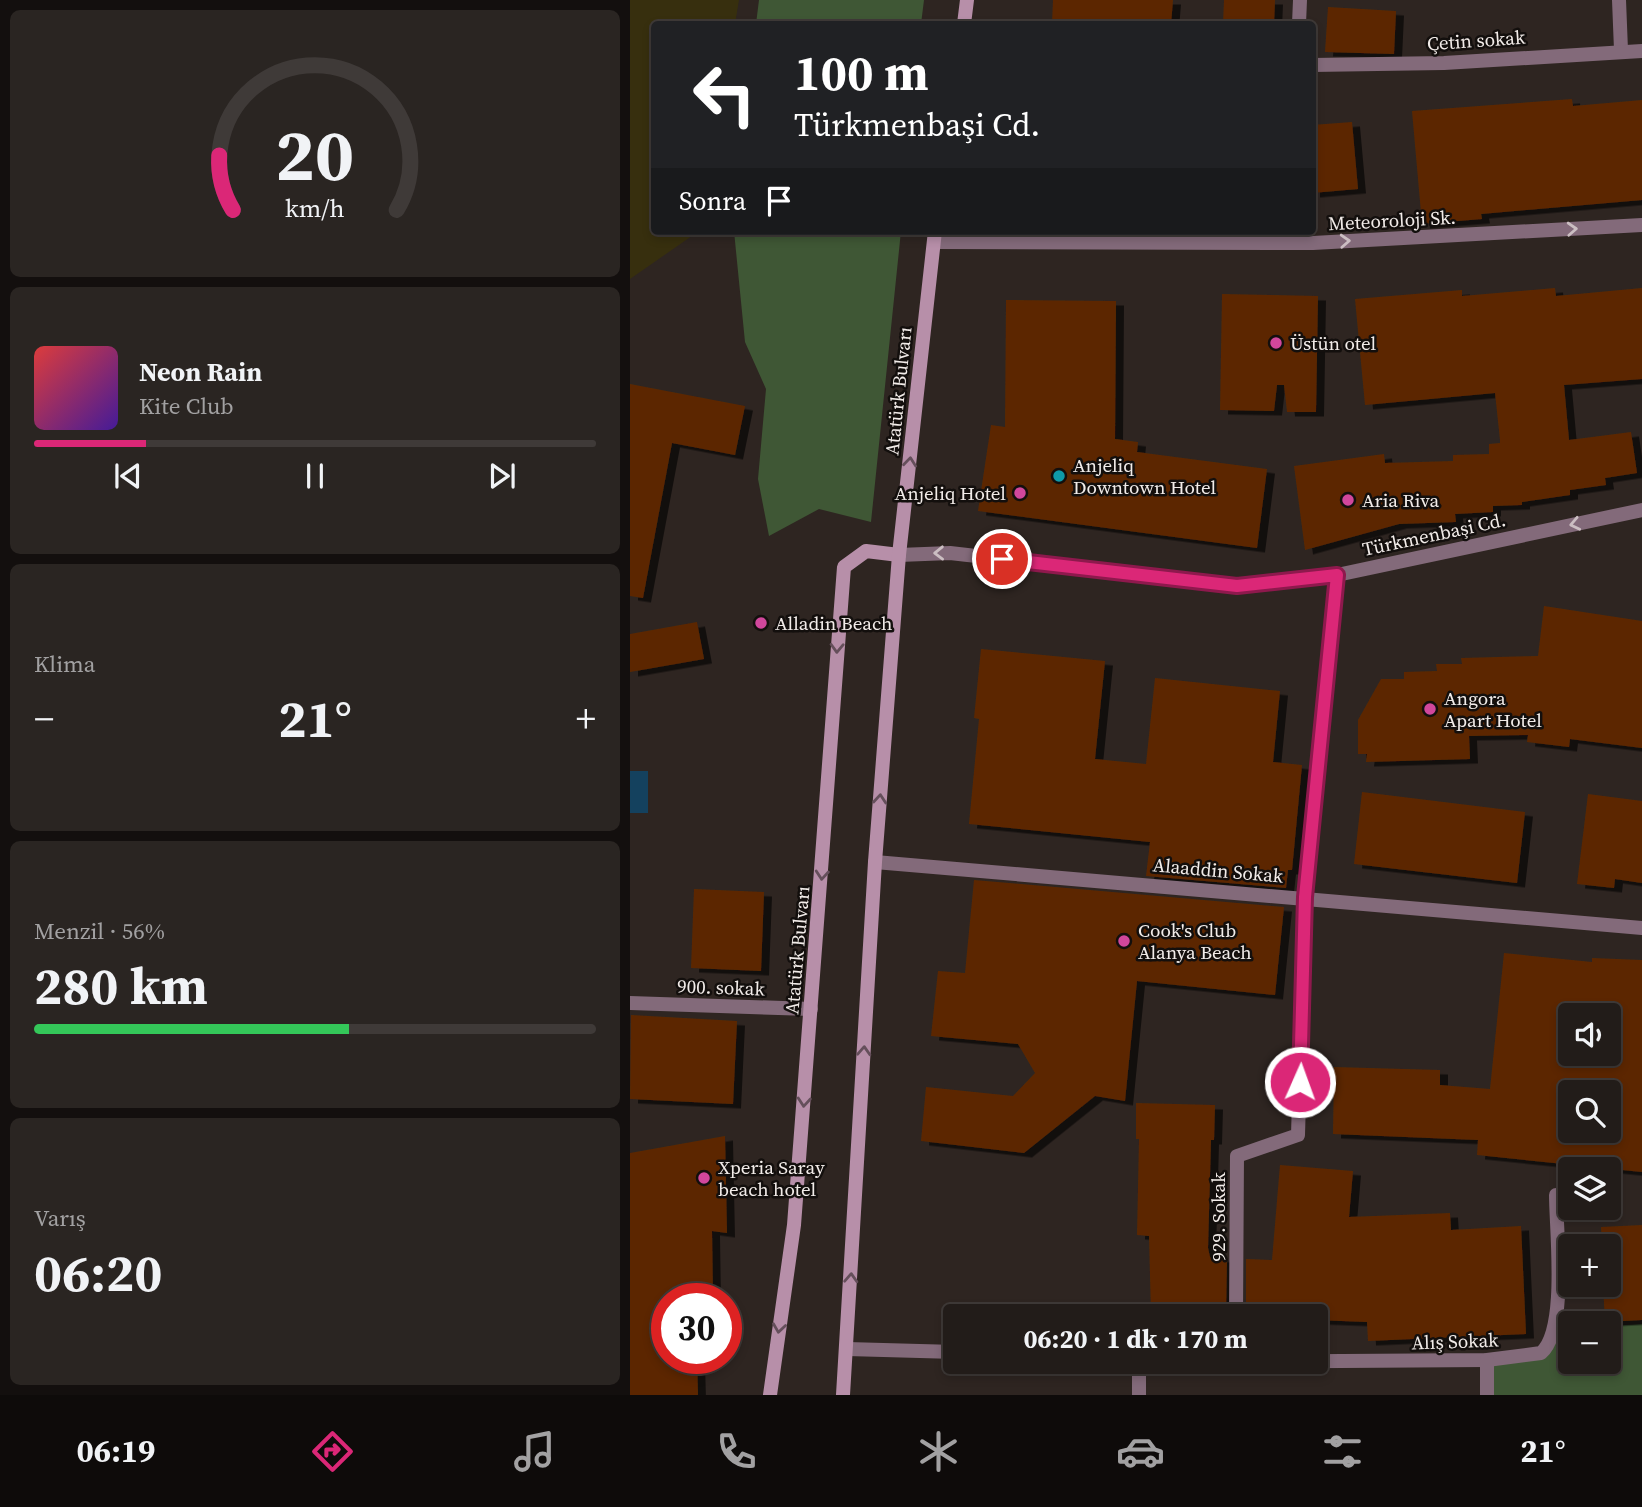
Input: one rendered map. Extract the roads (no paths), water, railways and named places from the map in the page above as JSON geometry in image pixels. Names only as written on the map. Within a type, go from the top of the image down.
[{"type":"street","points":[[964,21],[967,0]]},
{"type":"street","points":[[1299,21],[1300,0]]},
{"type":"street","points":[[1619,0],[1621,50]]},
{"type":"street","name":"Çetin sokak","points":[[1316,65],[1444,63],[1621,50],[1642,51]]},
{"type":"street","name":"Meteoroloji Sk.","points":[[935,236],[1313,243],[1642,225]]},
{"type":"street","name":"Atatürk Bulvarı","points":[[843,1395],[875,862],[899,555],[935,236]]},
{"type":"street","name":"Türkmenbaşi Cd.","points":[[899,555],[950,553],[1237,586],[1337,575],[1642,510]]},
{"type":"street","name":"Atatürk Bulvarı","points":[[770,1395],[794,1225],[844,567],[866,551],[899,555]]},
{"type":"street","name":"929. Sokak","points":[[1236,1304],[1237,1156],[1298,1135],[1305,897],[1337,575]]},
{"type":"street","name":"Alaaddin Sokak","points":[[875,862],[1642,928]]},
{"type":"street","name":"900. sokak","points":[[630,1003],[811,1009]]},
{"type":"street","name":"Alış Sokak","points":[[1328,1362],[1488,1360],[1541,1353],[1553,1336],[1557,1315],[1556,1195]]},
{"type":"street","points":[[847,1349],[943,1352]]},
{"type":"street","points":[[1487,1395],[1488,1360]]},
{"type":"street","points":[[1139,1374],[1139,1395]]},
{"type":"water","points":[[630,771],[648,771],[648,813],[630,813]]},
{"type":"place","name":"Üstün otel","points":[[1276,343]]},
{"type":"place","name":"Anjeliq Downtown Hotel","points":[[1059,476]]},
{"type":"place","name":"Anjeliq Hotel","points":[[1020,493]]},
{"type":"place","name":"Aria Riva","points":[[1348,500]]},
{"type":"place","name":"Alladin Beach","points":[[761,623]]},
{"type":"place","name":"Angora Apart Hotel","points":[[1430,709]]},
{"type":"place","name":"Cook's Club Alanya Beach","points":[[1124,941]]},
{"type":"place","name":"Xperia Saray beach hotel","points":[[704,1178]]}]
